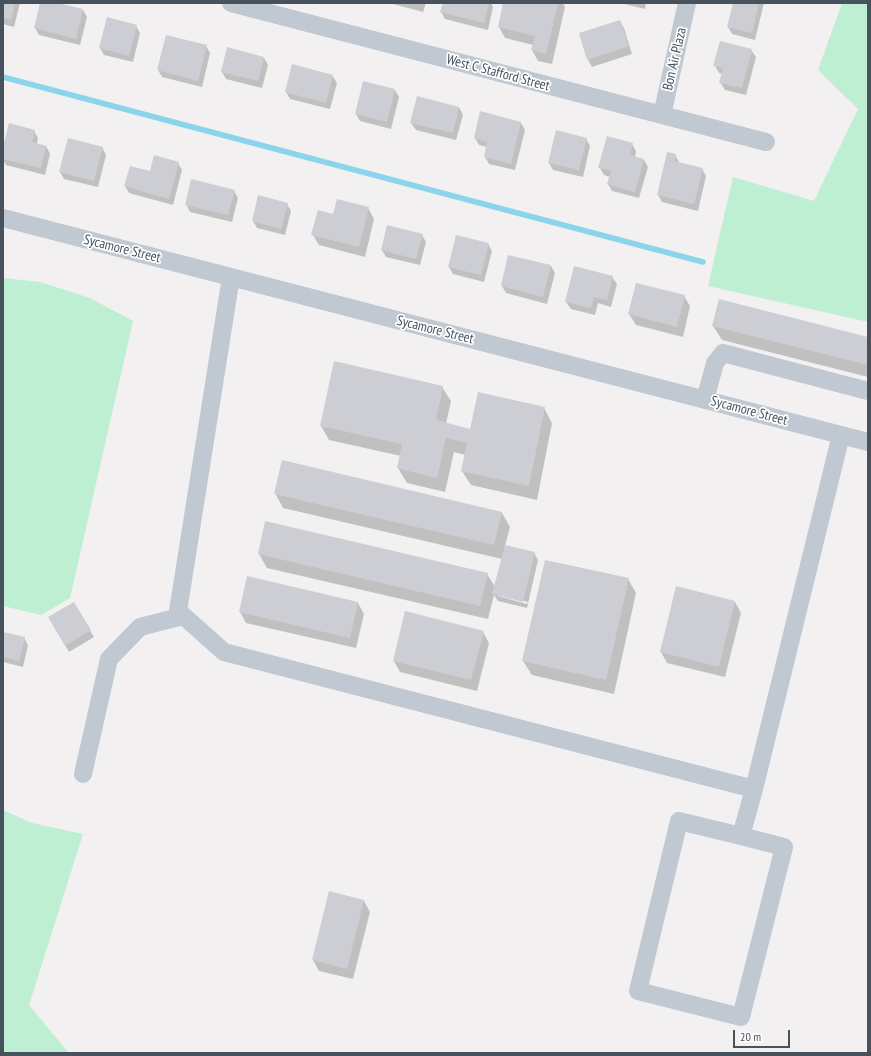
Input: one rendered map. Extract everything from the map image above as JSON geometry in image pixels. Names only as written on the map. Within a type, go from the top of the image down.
[{"type":"street","name":"West C Stafford Street","points":[[231,3],[766,142]]},
{"type":"street","name":"Bon Air Plaza","points":[[662,115],[687,3]]},
{"type":"street","name":"Sycamore Street","points":[[3,218],[868,442]]},
{"type":"street","points":[[231,277],[178,611],[183,616],[224,652],[754,789]]},
{"type":"street","points":[[705,400],[715,363],[723,353],[868,391]]},
{"type":"street","points":[[741,836],[754,789],[841,435]]},
{"type":"street","points":[[83,774],[109,659],[140,627],[183,616]]},
{"type":"street","points":[[679,821],[741,836],[784,847],[741,1017],[638,991],[679,821]]},
{"type":"green space","points":[[842,3],[868,3],[868,322],[708,286],[733,177],[814,201],[858,109],[818,70]]},
{"type":"green space","points":[[3,278],[40,282],[90,298],[133,321],[70,598],[41,615],[3,606]]},
{"type":"green space","points":[[3,810],[32,823],[83,834],[29,1005],[69,1053],[3,1053]]},
{"type":"building","points":[[3,3],[15,3],[11,20],[3,18]]},
{"type":"building","points":[[40,3],[58,3],[83,9],[76,39],[34,28]]},
{"type":"building","points":[[443,3],[489,3],[484,23],[440,12]]},
{"type":"building","points":[[503,3],[558,3],[546,54],[531,50],[535,36],[498,27]]},
{"type":"building","points":[[733,3],[759,3],[752,33],[727,27]]},
{"type":"building","points":[[107,17],[137,25],[129,56],[99,48]]},
{"type":"building","points":[[620,20],[629,46],[587,60],[579,33]]},
{"type":"building","points":[[166,35],[207,45],[198,81],[157,70]]},
{"type":"building","points":[[720,41],[752,49],[742,88],[719,83],[723,68],[713,66]]},
{"type":"building","points":[[227,47],[264,57],[258,81],[221,72]]},
{"type":"building","points":[[292,64],[333,75],[326,103],[285,92]]},
{"type":"building","points":[[363,81],[395,89],[387,122],[355,114]]},
{"type":"building","points":[[417,96],[459,107],[453,133],[410,123]]},
{"type":"building","points":[[480,111],[521,122],[511,164],[484,157],[487,142],[474,138]]},
{"type":"building","points":[[9,123],[35,130],[32,142],[46,146],[41,168],[3,159],[3,147]]},
{"type":"building","points":[[556,130],[587,138],[579,170],[548,163]]},
{"type":"building","points":[[607,136],[633,143],[630,155],[644,159],[635,192],[607,184],[611,171],[598,168]]},
{"type":"building","points":[[68,138],[103,147],[94,181],[59,172]]},
{"type":"building","points":[[667,152],[676,154],[674,161],[703,168],[694,204],[657,195]]},
{"type":"building","points":[[154,155],[179,162],[169,199],[124,186],[130,166],[150,171]]},
{"type":"building","points":[[191,179],[235,190],[228,215],[185,205]]},
{"type":"building","points":[[258,195],[288,203],[281,229],[252,221]]},
{"type":"building","points":[[337,199],[369,207],[359,247],[311,235],[318,210],[333,214]]},
{"type":"building","points":[[387,225],[423,234],[416,259],[381,250]]},
{"type":"building","points":[[456,235],[489,243],[481,275],[448,267]]},
{"type":"building","points":[[508,255],[551,265],[543,297],[501,286]]},
{"type":"building","points":[[574,266],[613,276],[607,300],[594,297],[591,308],[565,302]]},
{"type":"building","points":[[636,283],[685,295],[677,327],[628,314]]},
{"type":"building","points":[[719,299],[868,337],[868,365],[712,326]]},
{"type":"building","points":[[334,361],[443,386],[436,420],[470,429],[478,392],[545,407],[529,486],[461,471],[467,443],[446,438],[437,478],[397,468],[402,444],[320,426]]},
{"type":"building","points":[[282,460],[502,512],[494,545],[274,494]]},
{"type":"building","points":[[265,521],[488,573],[480,606],[258,554]]},
{"type":"building","points":[[505,545],[535,552],[523,602],[492,594]]},
{"type":"building","points":[[545,560],[629,578],[606,680],[522,661]]},
{"type":"building","points":[[247,576],[358,602],[350,638],[239,612]]},
{"type":"building","points":[[676,586],[735,601],[719,667],[660,652]]},
{"type":"building","points":[[74,602],[91,630],[65,646],[48,617]]},
{"type":"building","points":[[405,611],[484,631],[471,680],[393,661]]},
{"type":"building","points":[[3,632],[25,637],[19,661],[3,657]]},
{"type":"building","points":[[329,891],[364,900],[347,969],[312,960]]},
{"type":"waterway","points":[[3,77],[703,262]]}]
